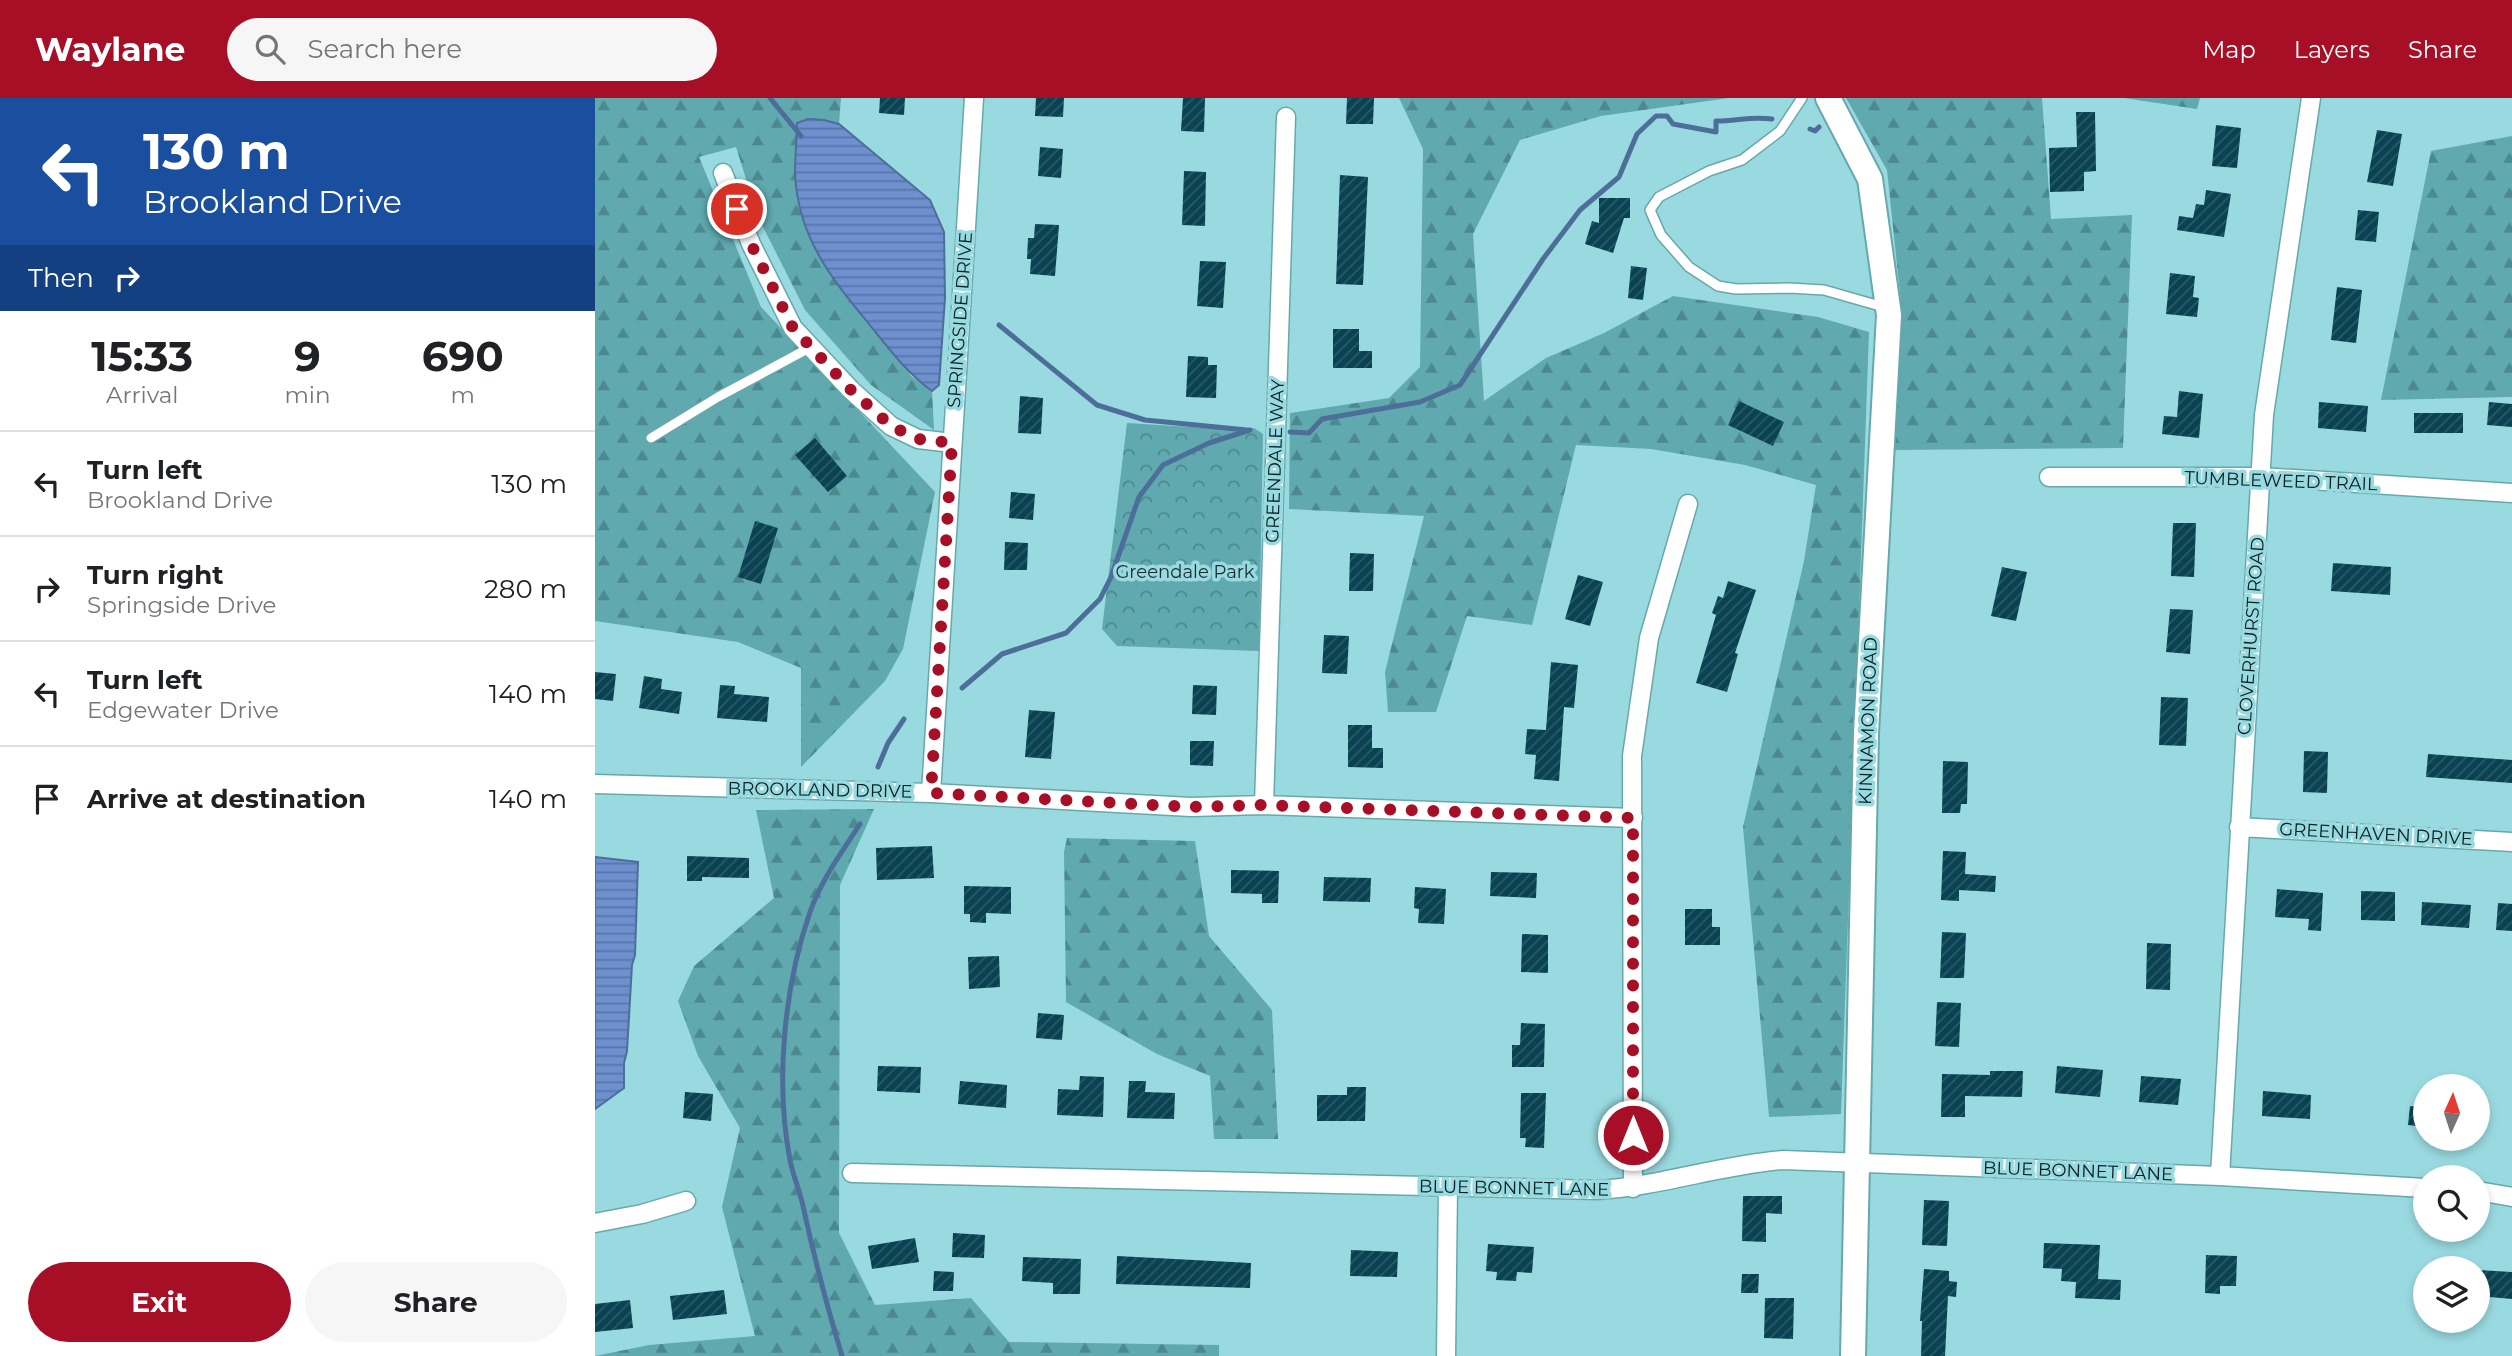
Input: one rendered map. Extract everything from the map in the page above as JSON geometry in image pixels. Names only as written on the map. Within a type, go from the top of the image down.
[{"type":"main road","name":"KINNAMON ROAD","points":[[1828,98],[1870,179],[1888,308],[1866,733],[1853,1356]]},
{"type":"street","name":"SPRINGSIDE DRIVE","points":[[931,793],[974,98]]},
{"type":"street","name":"CLOVERHURST ROAD","points":[[2220,1176],[2264,415],[2311,98]]},
{"type":"street","name":"GREENDALE WAY","points":[[1264,805],[1286,117]]},
{"type":"street","points":[[723,173],[751,244],[793,328],[851,390],[891,426],[918,439],[952,443]]},
{"type":"street","name":"TUMBLEWEED TRAIL","points":[[2049,477],[2261,477],[2512,493]]},
{"type":"street","points":[[1633,1188],[1632,756],[1649,638],[1688,504]]},
{"type":"street","name":"BROOKLAND DRIVE","points":[[595,784],[931,793],[1191,807],[1264,805],[1633,818]]},
{"type":"street","name":"GREENHAVEN DRIVE","points":[[2239,827],[2512,842]]},
{"type":"street","name":"BLUE BONNET LANE","points":[[852,1172],[1559,1190],[1633,1188],[1748,1163],[1783,1160],[2220,1176],[2413,1187]]},
{"type":"street","points":[[1446,1356],[1448,1187]]},
{"type":"street","points":[[2490,1193],[2512,1197]]},
{"type":"street","points":[[595,1223],[642,1214],[686,1201]]},
{"type":"lane","points":[[1803,98],[1780,131],[1742,160],[1709,171],[1659,197],[1650,210],[1661,235],[1689,267],[1719,286],[1737,289],[1824,290],[1888,308]]},
{"type":"lane","points":[[651,438],[718,397],[811,347]]},
{"type":"green space","points":[[595,98],[841,98],[839,124],[824,120],[797,124],[795,175],[911,376],[932,391],[934,430],[871,385],[805,310],[758,217],[736,147],[699,157],[761,307],[935,492],[903,649],[885,681],[801,767],[801,668],[738,642],[595,621]]},
{"type":"green space","points":[[1399,98],[1729,98],[1601,116],[1520,140],[1473,234],[1484,401],[1546,358],[1604,333],[1673,296],[1818,317],[1869,332],[1841,1114],[1769,1117],[1743,827],[1804,561],[1816,485],[1745,465],[1651,449],[1576,445],[1532,625],[1467,616],[1436,712],[1388,712],[1385,672],[1424,516],[1289,509],[1290,413],[1389,398],[1420,367],[1423,149]]},
{"type":"green space","points":[[1846,98],[2042,98],[2051,219],[2132,215],[2123,448],[1890,450],[1901,303],[1887,170]]},
{"type":"green space","points":[[2124,98],[2200,98],[2197,109]]},
{"type":"green space","points":[[2512,136],[2512,397],[2381,400],[2431,151]]},
{"type":"green space","name":"Greendale Park","points":[[1127,423],[1254,428],[1263,434],[1259,651],[1117,646],[1102,629]]},
{"type":"green space","points":[[874,809],[840,885],[839,1233],[875,1305],[971,1298],[1009,1342],[1219,1345],[1219,1356],[595,1356],[649,1345],[755,1336],[722,1207],[740,1128],[698,1056],[678,1001],[694,966],[774,898],[756,810]]},
{"type":"green space","points":[[1067,838],[1195,841],[1209,936],[1272,1010],[1278,1139],[1214,1139],[1210,1076],[1157,1054],[1066,1002],[1064,852]]},
{"type":"shaded area","points":[[808,119],[839,124],[930,200],[944,232],[945,298],[939,385],[932,391],[898,360],[855,307],[829,273],[809,236],[797,195],[795,172],[797,123]]},
{"type":"shaded area","points":[[595,857],[638,862],[635,955],[632,965],[624,1088],[595,1109]]},
{"type":"building","points":[[880,98],[905,98],[904,115],[879,113]]},
{"type":"building","points":[[1036,98],[1064,98],[1063,117],[1035,116]]},
{"type":"building","points":[[1183,98],[1205,98],[1204,132],[1181,131]]},
{"type":"building","points":[[1347,98],[1374,98],[1373,124],[1346,124]]},
{"type":"building","points":[[2076,112],[2095,112],[2096,171],[2084,172],[2084,191],[2050,192],[2049,148],[2077,147]]},
{"type":"building","points":[[2216,125],[2241,128],[2237,168],[2212,166]]},
{"type":"building","points":[[2377,130],[2402,134],[2393,186],[2367,182]]},
{"type":"building","points":[[1040,147],[1063,149],[1061,178],[1038,176]]},
{"type":"building","points":[[1184,171],[1206,172],[1205,226],[1182,225]]},
{"type":"building","points":[[1340,175],[1368,177],[1363,285],[1336,284]]},
{"type":"building","points":[[2206,190],[2231,194],[2224,237],[2177,230],[2179,216],[2193,218],[2196,204],[2204,205]]},
{"type":"building","points":[[1599,198],[1630,198],[1630,218],[1624,218],[1613,253],[1585,244],[1592,221],[1599,223]]},
{"type":"building","points":[[2358,210],[2379,212],[2376,242],[2355,240]]},
{"type":"building","points":[[1035,224],[1059,225],[1055,276],[1030,274],[1031,259],[1027,259],[1028,238],[1034,238]]},
{"type":"building","points":[[1200,261],[1226,262],[1223,308],[1197,306]]},
{"type":"building","points":[[1631,266],[1647,268],[1643,300],[1628,298]]},
{"type":"building","points":[[2170,273],[2195,276],[2193,297],[2199,298],[2197,317],[2166,314]]},
{"type":"building","points":[[2337,287],[2362,290],[2356,343],[2331,340]]},
{"type":"building","points":[[1333,329],[1359,329],[1359,351],[1372,351],[1372,368],[1333,368]]},
{"type":"building","points":[[1188,356],[1208,357],[1208,365],[1217,365],[1216,398],[1186,397]]},
{"type":"building","points":[[2179,391],[2203,394],[2199,438],[2162,434],[2164,416],[2177,417]]},
{"type":"building","points":[[1020,396],[1043,398],[1041,434],[1018,433]]},
{"type":"building","points":[[1739,401],[1784,422],[1773,446],[1728,425]]},
{"type":"building","points":[[2319,402],[2368,406],[2366,432],[2318,428]]},
{"type":"building","points":[[2489,402],[2512,404],[2512,427],[2487,425]]},
{"type":"building","points":[[2414,413],[2463,413],[2463,433],[2414,433]]},
{"type":"building","points":[[815,438],[847,476],[828,492],[795,455]]},
{"type":"building","points":[[1011,492],[1035,494],[1033,520],[1009,518]]},
{"type":"building","points":[[755,521],[778,528],[761,584],[738,577]]},
{"type":"building","points":[[2173,523],[2196,523],[2194,577],[2171,576]]},
{"type":"building","points":[[1005,542],[1028,543],[1027,570],[1004,570]]},
{"type":"building","points":[[1350,553],[1374,554],[1373,591],[1349,591]]},
{"type":"building","points":[[2333,563],[2391,567],[2390,595],[2331,591]]},
{"type":"building","points":[[2002,567],[2027,572],[2016,621],[1991,616]]},
{"type":"building","points":[[1578,575],[1603,582],[1590,626],[1565,619]]},
{"type":"building","points":[[1728,581],[1756,590],[1735,653],[1738,654],[1727,692],[1696,683],[1716,615],[1712,613],[1718,596],[1723,598]]},
{"type":"building","points":[[2170,609],[2193,610],[2190,654],[2166,652]]},
{"type":"building","points":[[1324,635],[1349,636],[1347,674],[1322,673]]},
{"type":"building","points":[[1551,662],[1578,665],[1574,708],[1564,707],[1559,781],[1534,779],[1536,755],[1525,754],[1527,729],[1546,730]]},
{"type":"building","points":[[595,672],[616,674],[613,701],[595,699]]},
{"type":"building","points":[[644,676],[662,679],[661,689],[682,692],[679,714],[639,708]]},
{"type":"building","points":[[720,685],[735,686],[734,694],[769,697],[767,722],[717,718]]},
{"type":"building","points":[[1193,685],[1217,686],[1216,715],[1192,714]]},
{"type":"building","points":[[2161,697],[2188,698],[2186,746],[2159,745]]},
{"type":"building","points":[[1029,710],[1055,712],[1051,759],[1025,757]]},
{"type":"building","points":[[1348,725],[1372,725],[1372,748],[1383,748],[1383,768],[1348,767]]},
{"type":"building","points":[[1190,741],[1214,741],[1213,766],[1190,765]]},
{"type":"building","points":[[2304,751],[2328,752],[2327,793],[2303,792]]},
{"type":"building","points":[[2428,754],[2512,760],[2512,783],[2426,777]]},
{"type":"building","points":[[1943,761],[1968,762],[1967,804],[1961,804],[1960,813],[1942,813]]},
{"type":"building","points":[[932,846],[934,878],[877,880],[876,848]]},
{"type":"building","points":[[1943,851],[1966,852],[1965,874],[1996,876],[1995,892],[1959,890],[1959,901],[1941,900]]},
{"type":"building","points":[[687,856],[749,858],[749,878],[702,877],[702,881],[687,881]]},
{"type":"building","points":[[1231,870],[1279,871],[1278,903],[1262,903],[1262,894],[1231,893]]},
{"type":"building","points":[[1491,872],[1537,873],[1536,898],[1490,896]]},
{"type":"building","points":[[1324,877],[1371,878],[1370,902],[1323,901]]},
{"type":"building","points":[[964,886],[1011,887],[1011,914],[986,913],[986,923],[970,922],[970,914],[964,914]]},
{"type":"building","points":[[1415,887],[1446,889],[1444,924],[1418,923],[1419,909],[1414,908]]},
{"type":"building","points":[[2277,889],[2323,893],[2321,931],[2308,930],[2309,919],[2275,917]]},
{"type":"building","points":[[2361,891],[2395,892],[2395,921],[2361,920]]},
{"type":"building","points":[[2422,902],[2471,905],[2469,928],[2421,925]]},
{"type":"building","points":[[2498,903],[2512,904],[2512,931],[2496,930]]},
{"type":"building","points":[[1685,909],[1712,909],[1712,927],[1720,927],[1720,945],[1685,945]]},
{"type":"building","points":[[1942,932],[1966,933],[1964,978],[1940,978]]},
{"type":"building","points":[[1522,934],[1548,935],[1548,973],[1521,972]]},
{"type":"building","points":[[2147,943],[2171,944],[2170,990],[2146,989]]},
{"type":"building","points":[[999,956],[1000,987],[969,989],[968,957]]},
{"type":"building","points":[[1937,1002],[1961,1003],[1959,1047],[1935,1046]]},
{"type":"building","points":[[1038,1013],[1064,1015],[1062,1040],[1036,1038]]},
{"type":"building","points":[[1521,1023],[1545,1024],[1544,1067],[1512,1067],[1512,1045],[1520,1045]]},
{"type":"building","points":[[878,1066],[921,1067],[920,1093],[877,1091]]},
{"type":"building","points":[[2057,1066],[2103,1070],[2100,1097],[2055,1093]]},
{"type":"building","points":[[1990,1071],[2023,1071],[2022,1097],[1965,1096],[1965,1117],[1941,1117],[1942,1074],[1990,1075]]},
{"type":"building","points":[[1080,1076],[1104,1077],[1103,1117],[1057,1115],[1058,1089],[1079,1090]]},
{"type":"building","points":[[2141,1076],[2181,1079],[2178,1105],[2139,1102]]},
{"type":"building","points":[[960,1081],[1007,1085],[1006,1108],[958,1104]]},
{"type":"building","points":[[1129,1081],[1146,1081],[1145,1092],[1175,1093],[1174,1119],[1127,1118]]},
{"type":"building","points":[[1347,1087],[1366,1087],[1365,1121],[1317,1121],[1317,1095],[1347,1095]]},
{"type":"building","points":[[2263,1091],[2311,1095],[2310,1119],[2262,1116]]},
{"type":"building","points":[[685,1092],[713,1094],[711,1121],[683,1118]]},
{"type":"building","points":[[1521,1093],[1546,1093],[1544,1148],[1525,1147],[1526,1138],[1520,1138]]},
{"type":"building","points":[[2410,1106],[2413,1106],[2413,1126],[2408,1125]]},
{"type":"building","points":[[1743,1196],[1782,1196],[1782,1214],[1766,1213],[1766,1242],[1742,1241]]},
{"type":"building","points":[[1924,1200],[1949,1201],[1947,1246],[1922,1245]]},
{"type":"building","points":[[953,1233],[985,1235],[984,1258],[952,1257]]},
{"type":"building","points":[[915,1238],[919,1262],[872,1269],[868,1246]]},
{"type":"building","points":[[2044,1243],[2100,1245],[2098,1279],[2121,1280],[2120,1300],[2075,1298],[2076,1282],[2061,1281],[2062,1269],[2043,1268]]},
{"type":"building","points":[[1488,1244],[1534,1247],[1532,1273],[1517,1272],[1516,1281],[1496,1280],[1497,1272],[1486,1271]]},
{"type":"building","points":[[1351,1250],[1398,1252],[1397,1277],[1350,1276]]},
{"type":"building","points":[[2206,1255],[2237,1256],[2236,1286],[2220,1286],[2220,1294],[2205,1293]]},
{"type":"building","points":[[1117,1256],[1251,1263],[1250,1288],[1116,1284]]},
{"type":"building","points":[[1023,1257],[1081,1259],[1080,1294],[1053,1294],[1053,1283],[1022,1281]]},
{"type":"building","points":[[1924,1269],[1949,1271],[1949,1281],[1957,1282],[1956,1297],[1948,1296],[1945,1356],[1921,1356],[1920,1321]]},
{"type":"building","points":[[934,1271],[954,1272],[953,1291],[933,1291]]},
{"type":"building","points":[[2490,1271],[2512,1272],[2512,1299],[2490,1297]]},
{"type":"building","points":[[1742,1274],[1759,1274],[1758,1293],[1741,1293]]},
{"type":"building","points":[[724,1290],[727,1314],[673,1320],[670,1296]]},
{"type":"building","points":[[1765,1298],[1794,1298],[1793,1339],[1764,1338]]},
{"type":"building","points":[[630,1300],[633,1328],[595,1332],[595,1304]]},
{"type":"waterway","points":[[770,98],[801,136]]},
{"type":"waterway","points":[[1290,432],[1309,433],[1322,419],[1420,402],[1460,385],[1543,259],[1580,210],[1619,177],[1637,134],[1656,116],[1667,116],[1673,124],[1716,132],[1716,121],[1772,119]]},
{"type":"waterway","points":[[1810,129],[1815,131],[1819,127]]},
{"type":"waterway","points":[[999,325],[1097,405],[1145,420],[1247,430]]},
{"type":"waterway","points":[[962,688],[1002,654],[1066,633],[1100,599],[1111,577],[1139,497],[1163,465],[1209,443],[1250,430]]},
{"type":"waterway","points":[[878,767],[888,743],[904,719]]},
{"type":"waterway","points":[[842,1356],[790,1160],[785,1130],[783,1067],[788,1003],[810,912],[826,877],[860,824]]},
{"type":"route","points":[[737,209],[751,244],[793,328],[851,390],[891,426],[918,439],[952,443],[931,793],[1191,807],[1264,805],[1633,818],[1633,1135]]}]
